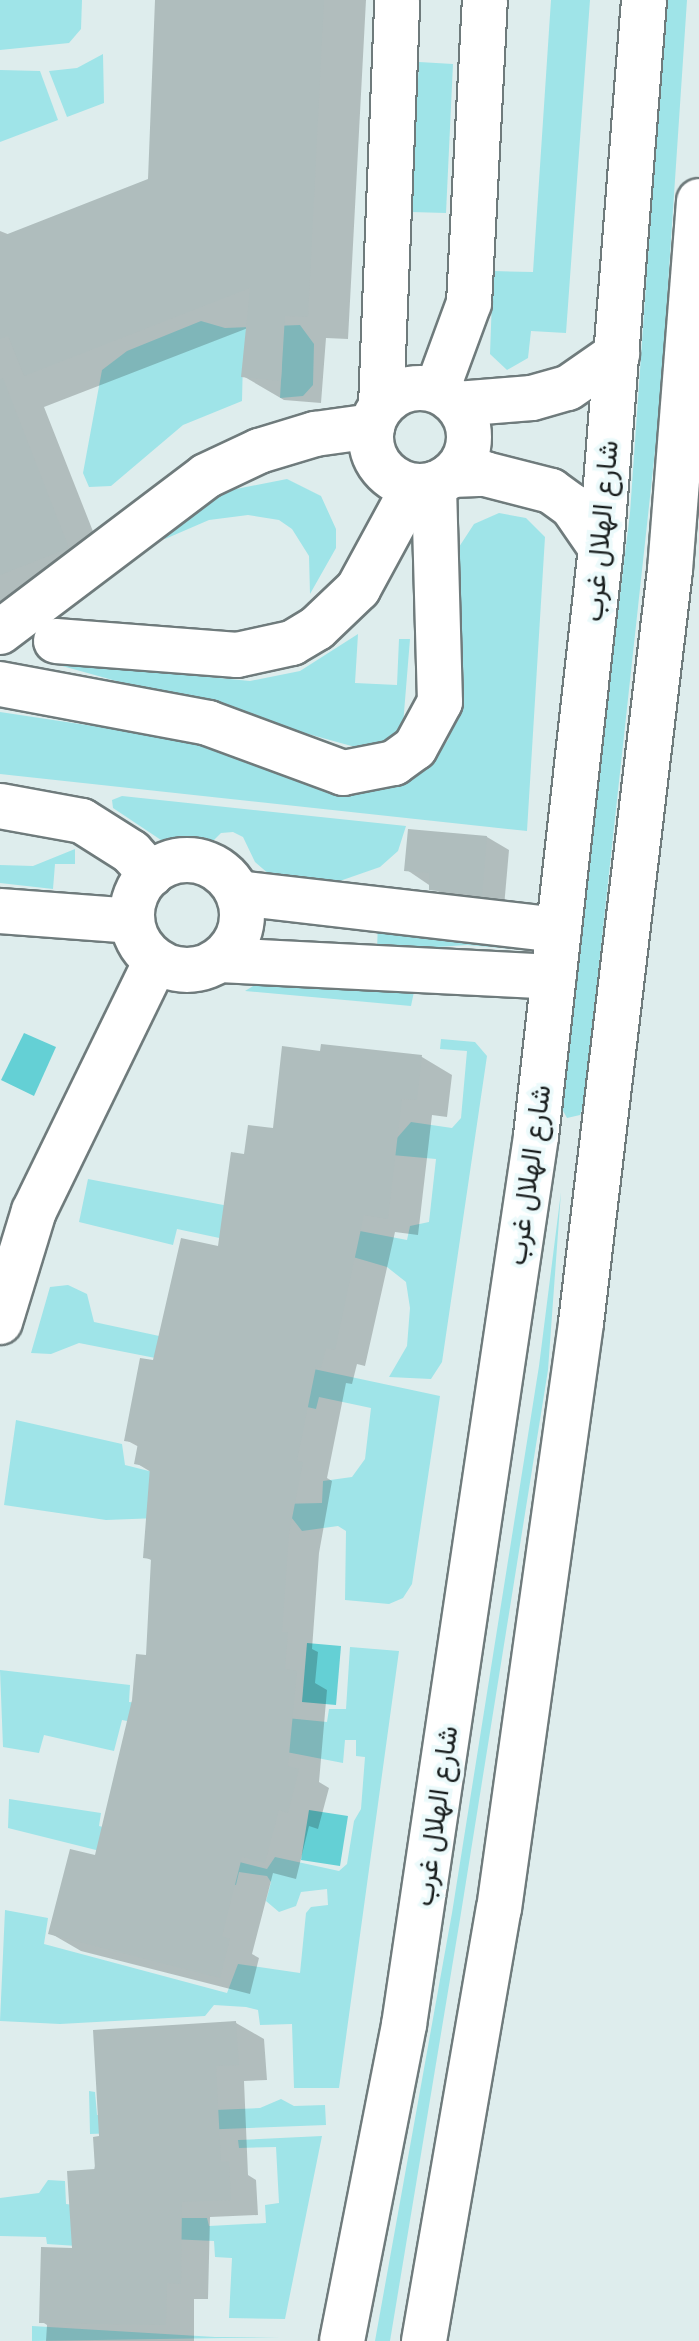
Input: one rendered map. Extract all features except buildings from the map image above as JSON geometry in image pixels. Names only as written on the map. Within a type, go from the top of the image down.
[{"type":"main road","points":[[397,0],[372,446],[380,465],[395,479],[433,482],[485,474],[551,491],[572,506],[601,548]]},
{"type":"main road","points":[[56,641],[237,655],[292,643],[339,611],[433,482],[469,441],[447,397],[469,303],[485,0]]},
{"type":"main road","name":"شارع الهلال غرب","points":[[342,2341],[407,2011],[536,1136],[601,548],[644,0]]},
{"type":"main road","points":[[424,2341],[504,1878],[581,1323],[670,570],[699,201]]},
{"type":"main road","points":[[0,632],[206,476],[259,451],[376,416],[397,393],[417,387],[447,397],[532,398],[568,388],[617,354]]},
{"type":"main road","points":[[0,684],[208,723],[343,773],[394,763],[423,737],[440,702],[433,482]]},
{"type":"main road","points":[[0,806],[82,821],[131,852],[151,874]]},
{"type":"main road","points":[[220,960],[230,950],[242,922],[238,893],[222,873],[199,862],[174,862],[151,874],[133,903],[132,921],[144,950],[156,961],[188,970],[220,960],[554,977]]},
{"type":"main road","points":[[238,893],[559,930]]},
{"type":"main road","points":[[0,911],[132,921]]},
{"type":"main road","points":[[0,1322],[34,1211],[156,961]]},
{"type":"shaded area","points":[[0,0],[82,0],[81,29],[69,43],[0,50]]},
{"type":"shaded area","points":[[551,0],[590,0],[566,333],[531,331],[528,358],[507,370],[490,354],[493,271],[533,272]]},
{"type":"shaded area","points":[[666,0],[687,0],[660,405],[584,1103],[580,1115],[567,1118],[558,1102],[630,513]]},
{"type":"shaded area","points":[[103,54],[104,103],[67,117],[49,71],[77,68]]},
{"type":"shaded area","points":[[419,62],[453,64],[446,213],[411,212]]},
{"type":"shaded area","points":[[0,70],[40,71],[58,120],[0,142]]},
{"type":"shaded area","points":[[201,321],[225,328],[300,325],[314,344],[313,385],[303,396],[280,398],[282,362],[243,358],[242,401],[183,425],[111,486],[89,487],[83,473],[102,370],[127,351]]},
{"type":"shaded area","points":[[287,479],[321,496],[336,529],[336,548],[310,594],[309,556],[292,529],[279,520],[248,515],[209,520],[165,539],[160,529],[189,508],[231,490]]},
{"type":"shaded area","points":[[499,513],[526,518],[545,537],[527,831],[0,774],[0,712],[186,740],[318,784],[433,760],[448,740],[464,693],[459,547],[474,524]]},
{"type":"shaded area","points":[[358,634],[355,683],[397,685],[399,639],[410,639],[403,725],[396,745],[366,750],[44,661],[250,681],[300,671]]},
{"type":"shaded area","points":[[122,796],[406,826],[398,851],[380,867],[334,883],[270,875],[255,862],[243,837],[233,832],[221,833],[201,853],[173,848],[113,808],[112,800]]},
{"type":"shaded area","points":[[75,849],[75,864],[55,864],[53,889],[0,883],[0,865],[33,866]]},
{"type":"shaded area","points":[[378,920],[528,938],[526,950],[467,945],[377,951]]},
{"type":"shaded area","points":[[258,983],[415,987],[411,1006],[245,991]]},
{"type":"shaded area","points":[[24,1033],[56,1047],[34,1096],[1,1080]]},
{"type":"shaded area","points":[[441,1039],[475,1042],[487,1056],[442,1362],[431,1379],[389,1377],[407,1346],[410,1308],[406,1282],[387,1267],[329,1250],[324,1260],[177,1229],[173,1245],[79,1222],[88,1179],[407,1240],[410,1226],[429,1222],[436,1159],[392,1155],[397,1138],[411,1122],[452,1128],[461,1118],[467,1051],[440,1049]]},
{"type":"shaded area","points":[[561,1192],[548,1370],[461,1913],[390,2341],[375,2341],[452,1913],[539,1366]]},
{"type":"shaded area","points":[[68,1285],[87,1294],[94,1322],[440,1396],[412,1584],[403,1598],[389,1604],[345,1600],[346,1531],[338,1526],[302,1531],[288,1513],[106,1520],[4,1505],[16,1420],[122,1444],[125,1465],[280,1504],[322,1503],[323,1481],[352,1477],[365,1459],[371,1408],[319,1397],[316,1409],[307,1407],[308,1388],[79,1343],[51,1354],[31,1353],[50,1287]]},
{"type":"shaded area","points":[[307,1643],[341,1646],[336,1705],[302,1702]]},
{"type":"shaded area","points":[[350,1647],[399,1651],[339,2088],[294,2088],[292,2024],[260,2025],[258,2010],[246,2007],[214,2005],[205,2016],[60,2024],[0,2021],[5,1910],[48,1918],[44,1944],[227,1993],[238,1964],[300,1973],[306,1913],[311,1907],[328,1905],[327,1889],[301,1892],[296,1906],[279,1912],[266,1901],[271,1882],[267,1876],[239,1872],[236,1885],[8,1828],[9,1799],[101,1813],[99,1826],[267,1869],[275,1857],[339,1871],[347,1864],[354,1821],[361,1809],[365,1757],[356,1756],[356,1740],[345,1740],[343,1763],[122,1720],[114,1751],[44,1735],[39,1753],[3,1747],[0,1670],[130,1685],[129,1702],[327,1722],[329,1709],[346,1709]]},
{"type":"shaded area","points":[[309,1810],[348,1816],[340,1866],[301,1860]]},
{"type":"shaded area","points":[[89,2091],[95,2092],[97,2115],[260,2108],[281,2099],[294,2106],[325,2105],[326,2125],[90,2134]]},
{"type":"shaded area","points":[[322,2136],[285,2319],[229,2318],[232,2258],[215,2257],[214,2241],[149,2238],[77,2246],[47,2244],[46,2237],[0,2236],[0,2198],[39,2193],[48,2180],[65,2181],[66,2204],[164,2218],[207,2218],[209,2226],[266,2223],[265,2205],[279,2203],[276,2147],[239,2148],[238,2140]]},
{"type":"shaded area","points":[[32,2326],[215,2337],[280,2337],[32,2341]]}]
